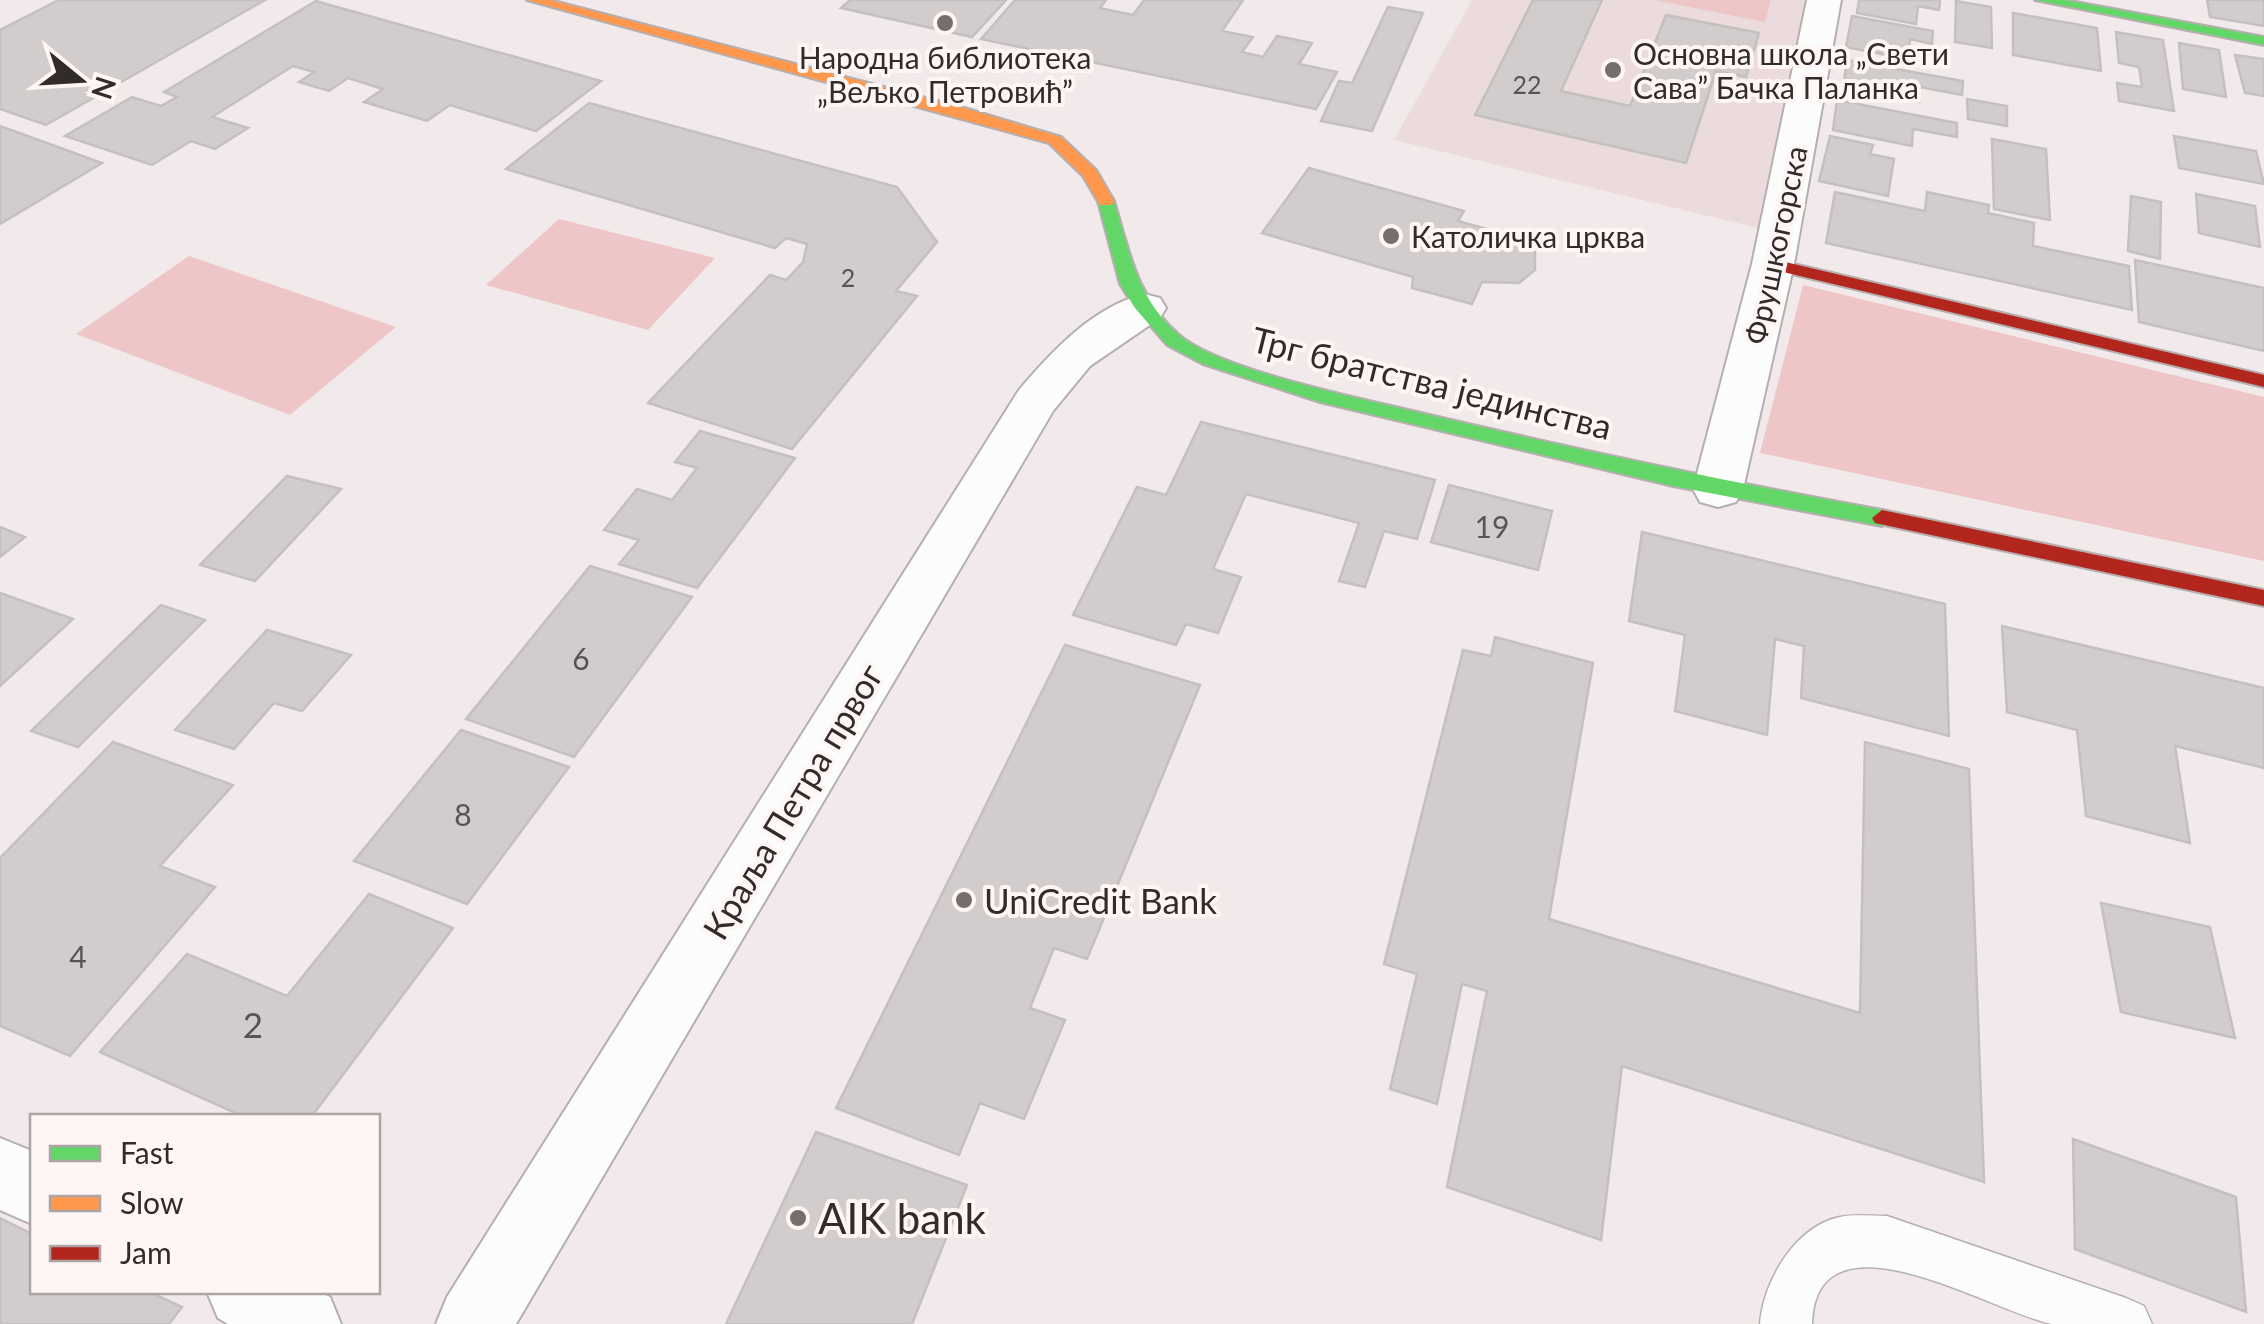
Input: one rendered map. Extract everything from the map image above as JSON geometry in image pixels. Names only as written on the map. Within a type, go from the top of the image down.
[{"type":"street","name":"Трг братства јединства","points":[[534,0],[959,110],[1055,140],[1090,173],[1104,195],[1129,284],[1144,308],[1174,341],[1210,360],[1320,396],[1718,489],[1819,505],[2264,598]]},
{"type":"street","name":"Фрушкогорска","points":[[1718,489],[1773,264],[1824,0]]},
{"type":"street","points":[[2042,0],[2264,41]]},
{"type":"street","points":[[1773,264],[2264,381]]},
{"type":"street","name":"Краља Петра првог","points":[[474,1324],[1036,401],[1074,355],[1144,308]]},
{"type":"street","points":[[0,1172],[30,1187]]},
{"type":"street","points":[[248,1294],[304,1324]]},
{"type":"lane","points":[[1786,1324],[1787,1303],[1809,1266],[1839,1242],[1888,1242],[2126,1324]]},
{"type":"shaded area","name":"Основна школа „Свети Сава” Бачка Паланка","points":[[1472,0],[1807,0],[1758,228],[1394,140]]},
{"type":"shaded area","points":[[1654,0],[1771,0],[1765,22]]},
{"type":"shaded area","points":[[559,219],[715,258],[648,330],[486,285]]},
{"type":"shaded area","points":[[189,256],[396,327],[290,415],[76,334]]},
{"type":"shaded area","points":[[1803,285],[2264,397],[2264,561],[1760,453]]},
{"type":"building","points":[[59,0],[265,0],[46,125],[0,109],[0,30]]},
{"type":"building","name":"Народна библиотека „Вељко Петровић”","points":[[850,0],[1006,0],[972,37],[841,8]]},
{"type":"building","points":[[1015,0],[1106,0],[1100,8],[1133,15],[1144,0],[1243,0],[1222,31],[1253,37],[1242,52],[1263,57],[1277,36],[1312,43],[1299,64],[1337,72],[1316,109],[981,39]]},
{"type":"building","points":[[1533,0],[1602,0],[1561,91],[1630,106],[1666,15],[1759,33],[1746,77],[1716,71],[1686,163],[1475,115]]},
{"type":"building","points":[[1859,0],[1940,0],[1939,10],[1918,6],[1916,24],[1857,13]]},
{"type":"building","points":[[2207,0],[2264,0],[2264,26],[2210,17]]},
{"type":"building","points":[[316,1],[601,81],[536,131],[450,105],[427,121],[364,102],[383,89],[348,78],[329,91],[299,82],[314,72],[293,66],[212,117],[248,128],[215,149],[191,141],[152,165],[65,136],[132,97],[161,106],[177,97],[164,92]]},
{"type":"building","points":[[1956,1],[1991,7],[1992,48],[1955,42]]},
{"type":"building","points":[[1388,7],[1423,13],[1372,131],[1321,121],[1339,81],[1352,83]]},
{"type":"building","points":[[2013,13],[2097,28],[2101,71],[2013,55]]},
{"type":"building","points":[[1852,16],[1933,31],[1932,44],[1910,39],[1907,59],[1846,47]]},
{"type":"building","points":[[2116,32],[2163,40],[2174,111],[2119,101],[2117,83],[2142,87],[2139,67],[2119,63]]},
{"type":"building","points":[[2179,43],[2219,50],[2226,97],[2183,89]]},
{"type":"building","points":[[2235,55],[2264,59],[2264,96],[2245,93]]},
{"type":"building","points":[[1847,60],[1963,81],[1962,95],[1920,87],[1919,102],[1843,88]]},
{"type":"building","points":[[1967,99],[2007,106],[2007,126],[1968,119]]},
{"type":"building","points":[[1837,100],[1957,123],[1957,137],[1913,129],[1912,146],[1833,130]]},
{"type":"building","points":[[589,103],[897,187],[937,242],[896,291],[917,296],[792,449],[648,403],[770,275],[786,280],[803,262],[807,244],[786,238],[775,248],[506,169]]},
{"type":"building","points":[[0,126],[102,163],[0,224]]},
{"type":"building","points":[[1830,136],[1873,145],[1870,154],[1894,159],[1888,196],[1819,181]]},
{"type":"building","points":[[2174,136],[2256,151],[2264,184],[2179,168]]},
{"type":"building","points":[[1992,139],[2046,149],[2050,220],[1994,209]]},
{"type":"building","name":"Католичка црква","points":[[1309,168],[1464,211],[1458,221],[1520,238],[1535,252],[1535,270],[1519,283],[1482,282],[1472,304],[1412,288],[1413,277],[1262,233]]},
{"type":"building","points":[[1835,192],[1925,211],[1927,192],[1989,205],[1988,213],[2034,223],[2033,246],[2129,266],[2132,310],[1826,243]]},
{"type":"building","points":[[2196,194],[2255,206],[2260,247],[2199,233]]},
{"type":"building","points":[[2131,196],[2161,202],[2160,259],[2128,251]]},
{"type":"building","points":[[2135,260],[2264,288],[2264,351],[2139,322]]},
{"type":"building","points":[[1201,422],[1435,480],[1417,539],[1384,531],[1365,587],[1339,581],[1359,523],[1246,494],[1213,569],[1241,577],[1218,633],[1186,624],[1176,645],[1073,615],[1137,487],[1166,495]]},
{"type":"building","points":[[700,431],[795,458],[697,588],[619,564],[639,540],[604,530],[637,489],[672,500],[697,468],[675,462]]},
{"type":"building","points":[[287,476],[341,489],[255,581],[200,565]]},
{"type":"building","points":[[1449,485],[1552,511],[1538,570],[1431,542]]},
{"type":"building","points":[[0,527],[25,537],[0,557]]},
{"type":"building","points":[[1642,532],[1945,604],[1949,736],[1801,698],[1804,646],[1775,639],[1767,735],[1675,711],[1685,635],[1629,621]]},
{"type":"building","points":[[590,566],[692,597],[574,757],[466,719]]},
{"type":"building","points":[[0,593],[73,619],[0,686]]},
{"type":"building","points":[[161,605],[205,620],[78,747],[31,731]]},
{"type":"building","points":[[2002,626],[2264,688],[2264,768],[2175,746],[2190,843],[2086,816],[2077,730],[2007,712]]},
{"type":"building","points":[[267,630],[351,655],[302,711],[274,703],[234,749],[175,730]]},
{"type":"building","points":[[1495,637],[1593,663],[1549,919],[1860,1013],[1865,742],[1969,769],[1984,1182],[1622,1066],[1601,1240],[1447,1187],[1487,991],[1462,984],[1437,1104],[1390,1089],[1417,974],[1384,964],[1463,650],[1491,656]]},
{"type":"building","points":[[1065,645],[1200,685],[1087,959],[1054,948],[1030,1008],[1065,1020],[1024,1119],[980,1103],[959,1155],[836,1108]]},
{"type":"building","points":[[461,730],[569,767],[467,904],[354,861]]},
{"type":"building","points":[[113,742],[233,785],[160,866],[215,887],[70,1056],[0,1026],[0,858]]},
{"type":"building","points":[[369,894],[453,928],[314,1114],[238,1114],[100,1052],[187,954],[287,996]]},
{"type":"building","points":[[2101,903],[2210,927],[2235,1038],[2121,1012]]},
{"type":"building","points":[[816,1132],[967,1185],[912,1324],[726,1324]]},
{"type":"building","points":[[2073,1139],[2236,1197],[2246,1312],[2075,1249]]},
{"type":"building","points":[[0,1218],[30,1233],[30,1294],[154,1294],[182,1307],[169,1324],[0,1324]]},
{"type":"traffic: fast","points":[[2042,0],[2264,41]]},
{"type":"traffic: fast","points":[[1106,201],[1129,284],[1144,308],[1174,341],[1210,360],[1320,396],[1673,479],[1882,518]]},
{"type":"traffic: slow","points":[[534,0],[959,111],[1055,140],[1090,173],[1106,201]]},
{"type":"traffic: jam","points":[[1773,264],[2264,381]]},
{"type":"traffic: jam","points":[[1882,518],[2264,598]]},
{"type":"place","name":"Народна библиотека „Вељко Петровић”","points":[[945,23]]},
{"type":"place","name":"Основна школа „Свети Сава” Бачка Паланка","points":[[1613,70]]},
{"type":"place","name":"Католичка црква","points":[[1391,236]]},
{"type":"place","name":"UniCredit Bank","points":[[964,900]]},
{"type":"place","name":"AIK bank","points":[[798,1218]]}]
